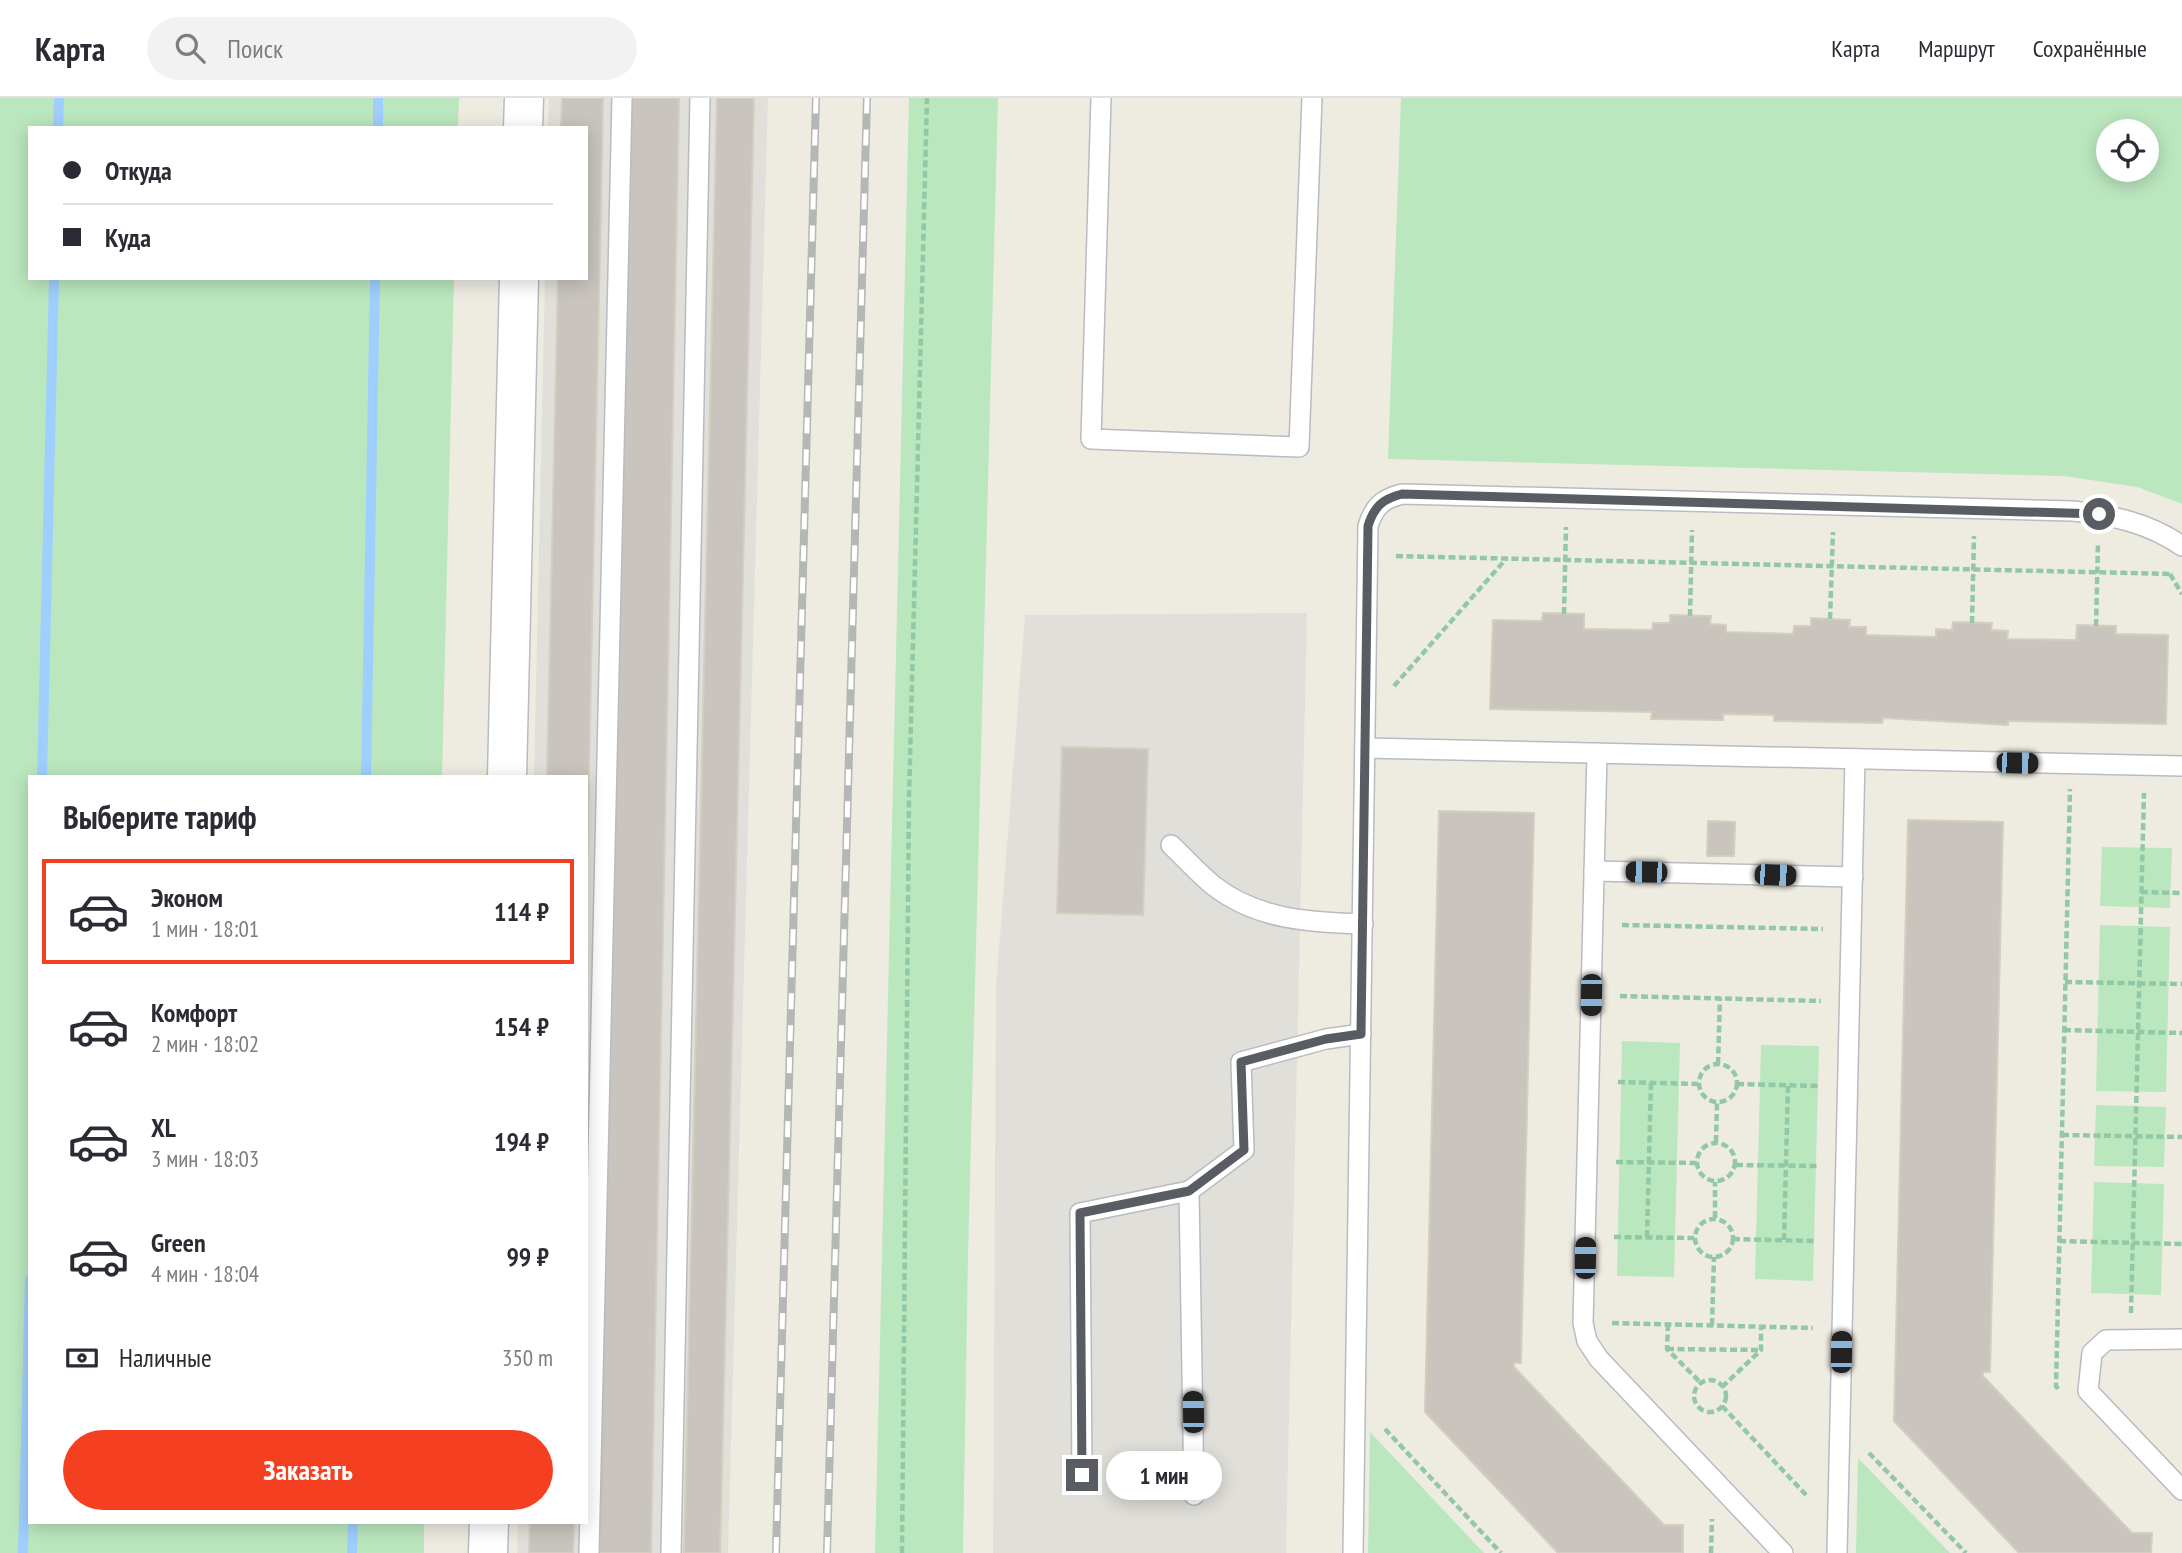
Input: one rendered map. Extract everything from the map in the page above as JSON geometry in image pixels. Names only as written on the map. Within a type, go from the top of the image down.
[{"type":"street","points":[[523,126],[524,98]]},
{"type":"street","points":[[507,775],[519,280]]},
{"type":"street","points":[[488,1553],[489,1524]]},
{"type":"lane","points":[[589,1553],[622,98]]},
{"type":"lane","points":[[671,1553],[700,98]]},
{"type":"lane","points":[[1101,98],[1091,439],[1298,447],[1312,98]]},
{"type":"lane","points":[[1353,1553],[1368,526],[1373,510],[1385,498],[1402,494],[1975,508],[2099,514],[2131,521],[2165,534],[2182,546]]},
{"type":"lane","points":[[1365,748],[2182,766]]},
{"type":"lane","points":[[1597,753],[1583,1323],[1587,1341],[1599,1359],[1783,1553]]},
{"type":"lane","points":[[1836,1553],[1856,759]]},
{"type":"lane","points":[[1171,845],[1214,886],[1260,913],[1300,922],[1363,924]]},
{"type":"lane","points":[[1594,871],[1853,877]]},
{"type":"lane","points":[[1082,1475],[1080,1213],[1189,1191],[1244,1150],[1241,1062],[1326,1039],[1361,1034]]},
{"type":"lane","points":[[1189,1191],[1194,1494]]},
{"type":"lane","points":[[2182,1339],[2106,1340],[2097,1346],[2089,1361],[2088,1391],[2182,1490]]},
{"type":"path","points":[[902,1553],[909,797],[927,98]]},
{"type":"path","points":[[1564,614],[1566,498]]},
{"type":"path","points":[[1690,616],[1693,501]]},
{"type":"path","points":[[1830,619],[1833,505]]},
{"type":"path","points":[[1972,623],[1975,508]]},
{"type":"path","points":[[2096,626],[2099,514]]},
{"type":"path","points":[[1368,556],[2182,574]]},
{"type":"path","points":[[1366,719],[1506,558]]},
{"type":"path","points":[[2170,574],[2182,594]]},
{"type":"path","points":[[2065,1395],[2056,1386],[2070,764]]},
{"type":"path","points":[[2130,1338],[2144,766]]},
{"type":"path","points":[[2141,892],[2182,893]]},
{"type":"path","points":[[1593,924],[1852,930]]},
{"type":"path","points":[[2065,982],[2182,984]]},
{"type":"path","points":[[1591,995],[1850,1001]]},
{"type":"path","points":[[1718,1064],[1720,998]]},
{"type":"path","points":[[2064,1030],[2182,1033]]},
{"type":"path","points":[[1718,1064],[1728,1066],[1735,1074],[1737,1084],[1734,1094],[1727,1101],[1717,1103],[1700,1093],[1698,1083],[1700,1074],[1708,1066],[1718,1064]]},
{"type":"path","points":[[1589,1081],[1698,1083]]},
{"type":"path","points":[[1647,1237],[1651,1082]]},
{"type":"path","points":[[1737,1084],[1848,1087]]},
{"type":"path","points":[[1784,1240],[1787,1086]]},
{"type":"path","points":[[1716,1142],[1717,1103]]},
{"type":"path","points":[[2062,1135],[2182,1137]]},
{"type":"path","points":[[1716,1142],[1727,1146],[1734,1154],[1736,1165],[1725,1180],[1715,1182],[1706,1180],[1697,1164],[1699,1153],[1716,1142]]},
{"type":"path","points":[[1587,1161],[1697,1164]]},
{"type":"path","points":[[1736,1165],[1846,1167]]},
{"type":"path","points":[[1715,1182],[1715,1218]]},
{"type":"path","points":[[1715,1218],[1725,1221],[1732,1229],[1733,1239],[1723,1255],[1714,1257],[1697,1248],[1694,1238],[1697,1228],[1704,1220],[1715,1218]]},
{"type":"path","points":[[1585,1236],[1694,1238]]},
{"type":"path","points":[[1733,1239],[1844,1242]]},
{"type":"path","points":[[2059,1241],[2182,1244]]},
{"type":"path","points":[[1712,1325],[1714,1257]]},
{"type":"path","points":[[1583,1323],[1842,1328]]},
{"type":"path","points":[[1668,1324],[1667,1349],[1701,1383]]},
{"type":"path","points":[[1722,1387],[1760,1350],[1761,1326]]},
{"type":"path","points":[[1667,1349],[1760,1350]]},
{"type":"path","points":[[1716,1381],[1722,1387],[1725,1393],[1722,1406],[1715,1412],[1699,1409],[1694,1400],[1695,1390],[1701,1383],[1716,1381]]},
{"type":"path","points":[[1356,1398],[1501,1553]]},
{"type":"path","points":[[1722,1406],[1837,1527]]},
{"type":"path","points":[[1840,1423],[1966,1553]]},
{"type":"shaded area","points":[[549,98],[768,98],[728,1553],[517,1553],[518,1524],[588,1524],[588,775],[534,775],[545,280],[588,280],[588,126],[548,126]]},
{"type":"shaded area","points":[[1307,613],[1286,1553],[993,1553],[996,987],[1025,615]]},
{"type":"green space","points":[[0,98],[459,98],[458,126],[28,126],[28,280],[454,280],[442,775],[28,775],[28,1524],[424,1524],[424,1553],[0,1553]]},
{"type":"green space","points":[[909,98],[998,98],[968,1256],[963,1553],[875,1553]]},
{"type":"green space","points":[[1401,98],[2182,98],[2182,504],[2137,487],[2064,476],[1388,459]]},
{"type":"green space","points":[[2102,847],[2172,848],[2170,908],[2100,906]]},
{"type":"green space","points":[[2100,925],[2170,927],[2166,1092],[2096,1091]]},
{"type":"green space","points":[[1622,1041],[1680,1043],[1674,1277],[1617,1276]]},
{"type":"green space","points":[[1761,1045],[1819,1046],[1813,1281],[1755,1279]]},
{"type":"green space","points":[[2096,1105],[2166,1107],[2164,1167],[2094,1166]]},
{"type":"green space","points":[[2094,1182],[2164,1184],[2161,1295],[2091,1293]]},
{"type":"green space","points":[[1370,1432],[1484,1553],[1368,1553]]},
{"type":"green space","points":[[1858,1458],[1950,1553],[1856,1553]]},
{"type":"building","points":[[562,98],[603,98],[588,820],[588,775],[547,775],[558,280],[588,280],[588,126],[561,126]]},
{"type":"building","points":[[629,98],[679,98],[651,1553],[597,1553]]},
{"type":"building","points":[[717,98],[754,98],[720,1553],[684,1553]]},
{"type":"building","points":[[1543,613],[1584,614],[1584,629],[1652,630],[1653,623],[1670,623],[1670,615],[1711,616],[1710,624],[1726,625],[1726,632],[1793,634],[1794,626],[1811,626],[1811,618],[1850,620],[1849,627],[1866,627],[1866,635],[1936,637],[1936,629],[1952,630],[1953,622],[1992,623],[1991,630],[2008,631],[2007,639],[2076,640],[2077,625],[2116,626],[2116,634],[2168,635],[2166,724],[2008,721],[2008,725],[1883,718],[1882,723],[1774,721],[1774,715],[1723,714],[1723,720],[1651,719],[1652,712],[1490,709],[1493,620],[1542,621]]},
{"type":"building","points":[[1062,747],[1148,749],[1143,915],[1057,913]]},
{"type":"building","points":[[1439,811],[1534,813],[1521,1363],[1514,1363],[1514,1367],[1664,1525],[1683,1525],[1683,1553],[1558,1553],[1425,1412]]},
{"type":"building","points":[[1908,820],[2003,822],[1990,1372],[1983,1372],[1983,1376],[2132,1533],[2152,1533],[2151,1553],[2019,1553],[1894,1421]]},
{"type":"building","points":[[1708,821],[1735,822],[1734,856],[1707,856]]},
{"type":"building","points":[[530,1524],[574,1524],[573,1553],[529,1553]]},
{"type":"waterway","points":[[58,126],[59,98]]},
{"type":"waterway","points":[[378,98],[378,126]]},
{"type":"waterway","points":[[42,775],[54,280]]},
{"type":"waterway","points":[[366,775],[375,280]]},
{"type":"waterway","points":[[23,1553],[28,1358]]},
{"type":"waterway","points":[[352,1553],[353,1524]]},
{"type":"railway","points":[[776,1553],[816,98]]},
{"type":"railway","points":[[827,1553],[867,98]]},
{"type":"route","points":[[1082,1475],[1080,1213],[1189,1191],[1244,1150],[1241,1062],[1326,1039],[1361,1034],[1368,526],[1373,510],[1385,498],[1402,494],[2072,511],[2099,514]]}]
